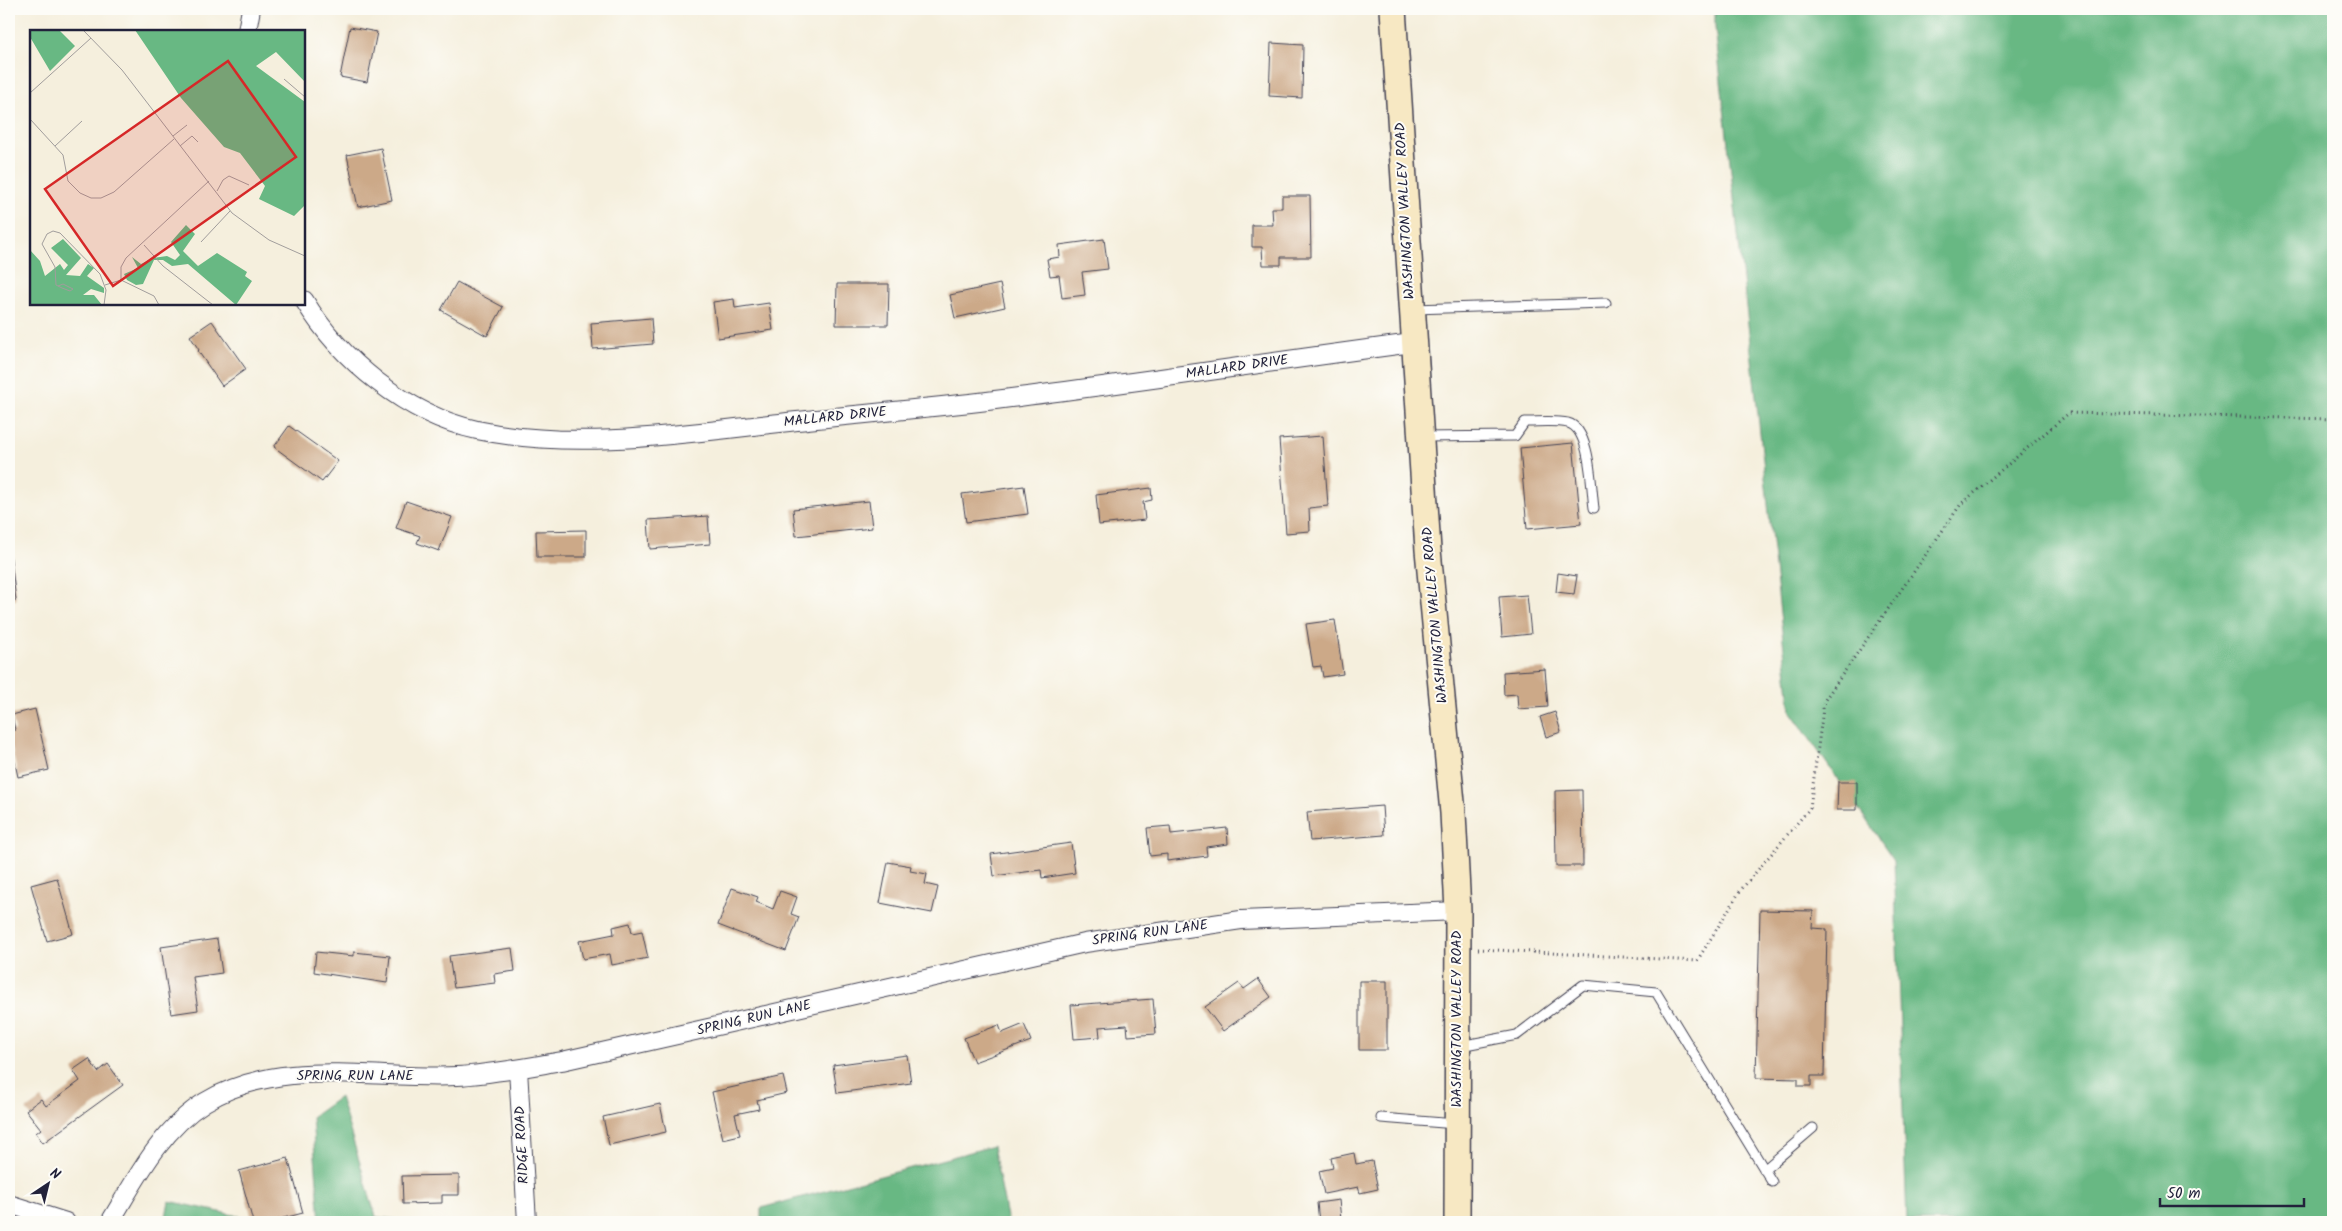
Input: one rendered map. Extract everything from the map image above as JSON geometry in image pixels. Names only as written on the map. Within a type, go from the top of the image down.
[{"type":"street","points":[[247,30],[251,9]]},
{"type":"street","name":"WASHINGTON VALLEY ROAD","points":[[1393,9],[1413,343],[1428,550],[1454,813],[1458,911],[1457,1222]]},
{"type":"street","name":"MALLARD DRIVE","points":[[305,301],[339,349],[384,387],[424,411],[474,430],[524,438],[563,440],[669,434],[994,400],[1413,343]]},
{"type":"street","name":"SPRING RUN LANE","points":[[110,1222],[143,1167],[166,1137],[205,1102],[232,1089],[280,1076],[314,1073],[457,1076],[518,1068],[572,1059],[1085,943],[1241,920],[1458,911]]},
{"type":"street","name":"RIDGE ROAD","points":[[518,1068],[527,1222]]},
{"type":"street","points":[[9,1204],[66,1222]]},
{"type":"lane","points":[[1411,310],[1606,303]]},
{"type":"lane","points":[[1420,437],[1515,436],[1525,422],[1566,422],[1573,425],[1585,439],[1594,508]]},
{"type":"lane","points":[[1457,1047],[1517,1035],[1583,985],[1656,992],[1772,1182]]},
{"type":"lane","points":[[1381,1118],[1457,1124]]},
{"type":"lane","points":[[1764,1170],[1813,1128]]},
{"type":"path","points":[[1458,948],[1697,961],[1740,891],[1810,808],[1824,701],[1961,504],[2069,414],[2333,419]]},
{"type":"green space","points":[[1715,9],[2333,9],[2333,1222],[1907,1222],[1894,860],[1791,712],[1715,27]]},
{"type":"green space","points":[[340,1097],[376,1217],[416,1222],[320,1222],[312,1117]]},
{"type":"green space","points":[[993,1146],[1008,1222],[761,1222],[761,1208]]},
{"type":"green space","points":[[169,1201],[266,1222],[165,1222]]},
{"type":"building","points":[[350,27],[377,32],[367,82],[340,77]]},
{"type":"building","points":[[1271,43],[1303,45],[1302,98],[1269,96]]},
{"type":"building","points":[[381,148],[392,200],[358,207],[347,155]]},
{"type":"building","points":[[1282,196],[1310,196],[1311,257],[1281,257],[1281,265],[1263,265],[1262,247],[1252,247],[1252,225],[1273,225],[1272,208],[1282,208]]},
{"type":"building","points":[[1104,239],[1108,269],[1082,272],[1085,295],[1062,298],[1059,275],[1050,276],[1047,259],[1060,257],[1059,245]]},
{"type":"building","points":[[457,282],[503,307],[487,336],[441,310]]},
{"type":"building","points":[[837,284],[889,284],[888,325],[836,325]]},
{"type":"building","points":[[1000,284],[1005,307],[955,318],[950,295]]},
{"type":"building","points":[[734,299],[735,308],[769,303],[773,330],[718,338],[713,302]]},
{"type":"building","points":[[651,318],[653,344],[593,349],[591,323]]},
{"type":"building","points":[[212,321],[246,369],[222,386],[190,336]]},
{"type":"building","points":[[289,426],[338,461],[322,482],[274,447]]},
{"type":"building","points":[[1323,436],[1328,506],[1309,508],[1310,531],[1286,533],[1279,439]]},
{"type":"building","points":[[1573,443],[1581,524],[1527,529],[1520,448]]},
{"type":"building","points":[[1024,486],[1028,514],[966,522],[962,494]]},
{"type":"building","points":[[1151,488],[1152,500],[1143,502],[1145,520],[1099,525],[1096,495]]},
{"type":"building","points":[[406,501],[452,517],[439,551],[417,543],[420,536],[396,528]]},
{"type":"building","points":[[869,501],[872,528],[796,536],[793,509]]},
{"type":"building","points":[[708,516],[710,544],[650,549],[648,520]]},
{"type":"building","points":[[586,530],[586,557],[537,557],[536,531]]},
{"type":"building","points":[[9,553],[16,600],[9,601]]},
{"type":"building","points":[[1558,573],[1577,576],[1574,594],[1556,592]]},
{"type":"building","points":[[1527,595],[1531,634],[1502,637],[1499,597]]},
{"type":"building","points":[[1335,620],[1343,674],[1323,677],[1321,666],[1313,667],[1306,624]]},
{"type":"building","points":[[1545,669],[1548,707],[1518,709],[1517,694],[1504,695],[1503,672]]},
{"type":"building","points":[[35,709],[49,770],[18,777],[9,735],[9,731],[15,730],[12,715]]},
{"type":"building","points":[[1555,712],[1561,732],[1546,737],[1540,717]]},
{"type":"building","points":[[1838,782],[1857,782],[1857,810],[1837,810]]},
{"type":"building","points":[[1582,790],[1583,866],[1556,866],[1555,791]]},
{"type":"building","points":[[1382,806],[1384,835],[1310,841],[1307,812]]},
{"type":"building","points":[[1170,826],[1171,834],[1227,828],[1228,844],[1206,847],[1207,856],[1167,861],[1167,854],[1150,856],[1147,828]]},
{"type":"building","points":[[1071,843],[1075,873],[1042,878],[1041,870],[994,876],[991,854]]},
{"type":"building","points":[[888,862],[911,866],[910,871],[927,874],[925,884],[938,887],[932,913],[880,903]]},
{"type":"building","points":[[57,878],[73,934],[47,941],[31,885]]},
{"type":"building","points":[[732,888],[758,897],[756,902],[773,909],[780,891],[797,897],[791,914],[799,917],[786,951],[718,925]]},
{"type":"building","points":[[1760,910],[1813,911],[1812,928],[1827,929],[1824,1076],[1811,1076],[1811,1086],[1798,1086],[1798,1079],[1756,1078]]},
{"type":"building","points":[[630,923],[632,933],[642,931],[648,958],[612,965],[610,954],[583,959],[579,941],[614,934],[613,927]]},
{"type":"building","points":[[217,939],[222,973],[193,977],[198,1010],[171,1014],[161,947]]},
{"type":"building","points":[[512,948],[515,971],[494,974],[495,983],[454,988],[449,956]]},
{"type":"building","points":[[316,952],[354,956],[354,952],[390,956],[387,983],[314,972]]},
{"type":"building","points":[[1258,979],[1271,997],[1223,1031],[1205,1007],[1239,983],[1244,989]]},
{"type":"building","points":[[1359,981],[1387,981],[1387,1050],[1359,1050]]},
{"type":"building","points":[[1153,999],[1156,1034],[1128,1036],[1127,1025],[1099,1027],[1100,1037],[1074,1039],[1071,1005]]},
{"type":"building","points":[[1024,1024],[1031,1041],[974,1062],[964,1038],[999,1025],[1002,1033]]},
{"type":"building","points":[[907,1055],[911,1083],[837,1093],[833,1065]]},
{"type":"building","points":[[89,1059],[98,1072],[108,1064],[123,1085],[43,1143],[36,1133],[41,1129],[26,1110],[41,1099],[46,1106],[80,1081],[73,1070]]},
{"type":"building","points":[[783,1076],[787,1093],[757,1100],[759,1109],[735,1114],[740,1135],[723,1139],[712,1092]]},
{"type":"building","points":[[660,1104],[666,1132],[609,1145],[603,1117]]},
{"type":"building","points":[[1354,1153],[1356,1164],[1372,1161],[1378,1189],[1360,1193],[1358,1187],[1324,1194],[1319,1171],[1333,1168],[1331,1158]]},
{"type":"building","points":[[288,1158],[303,1213],[268,1222],[253,1222],[239,1171]]},
{"type":"building","points":[[459,1175],[459,1195],[442,1195],[442,1203],[403,1204],[402,1176]]},
{"type":"building","points":[[1339,1200],[1341,1220],[1319,1222],[1317,1203]]}]
